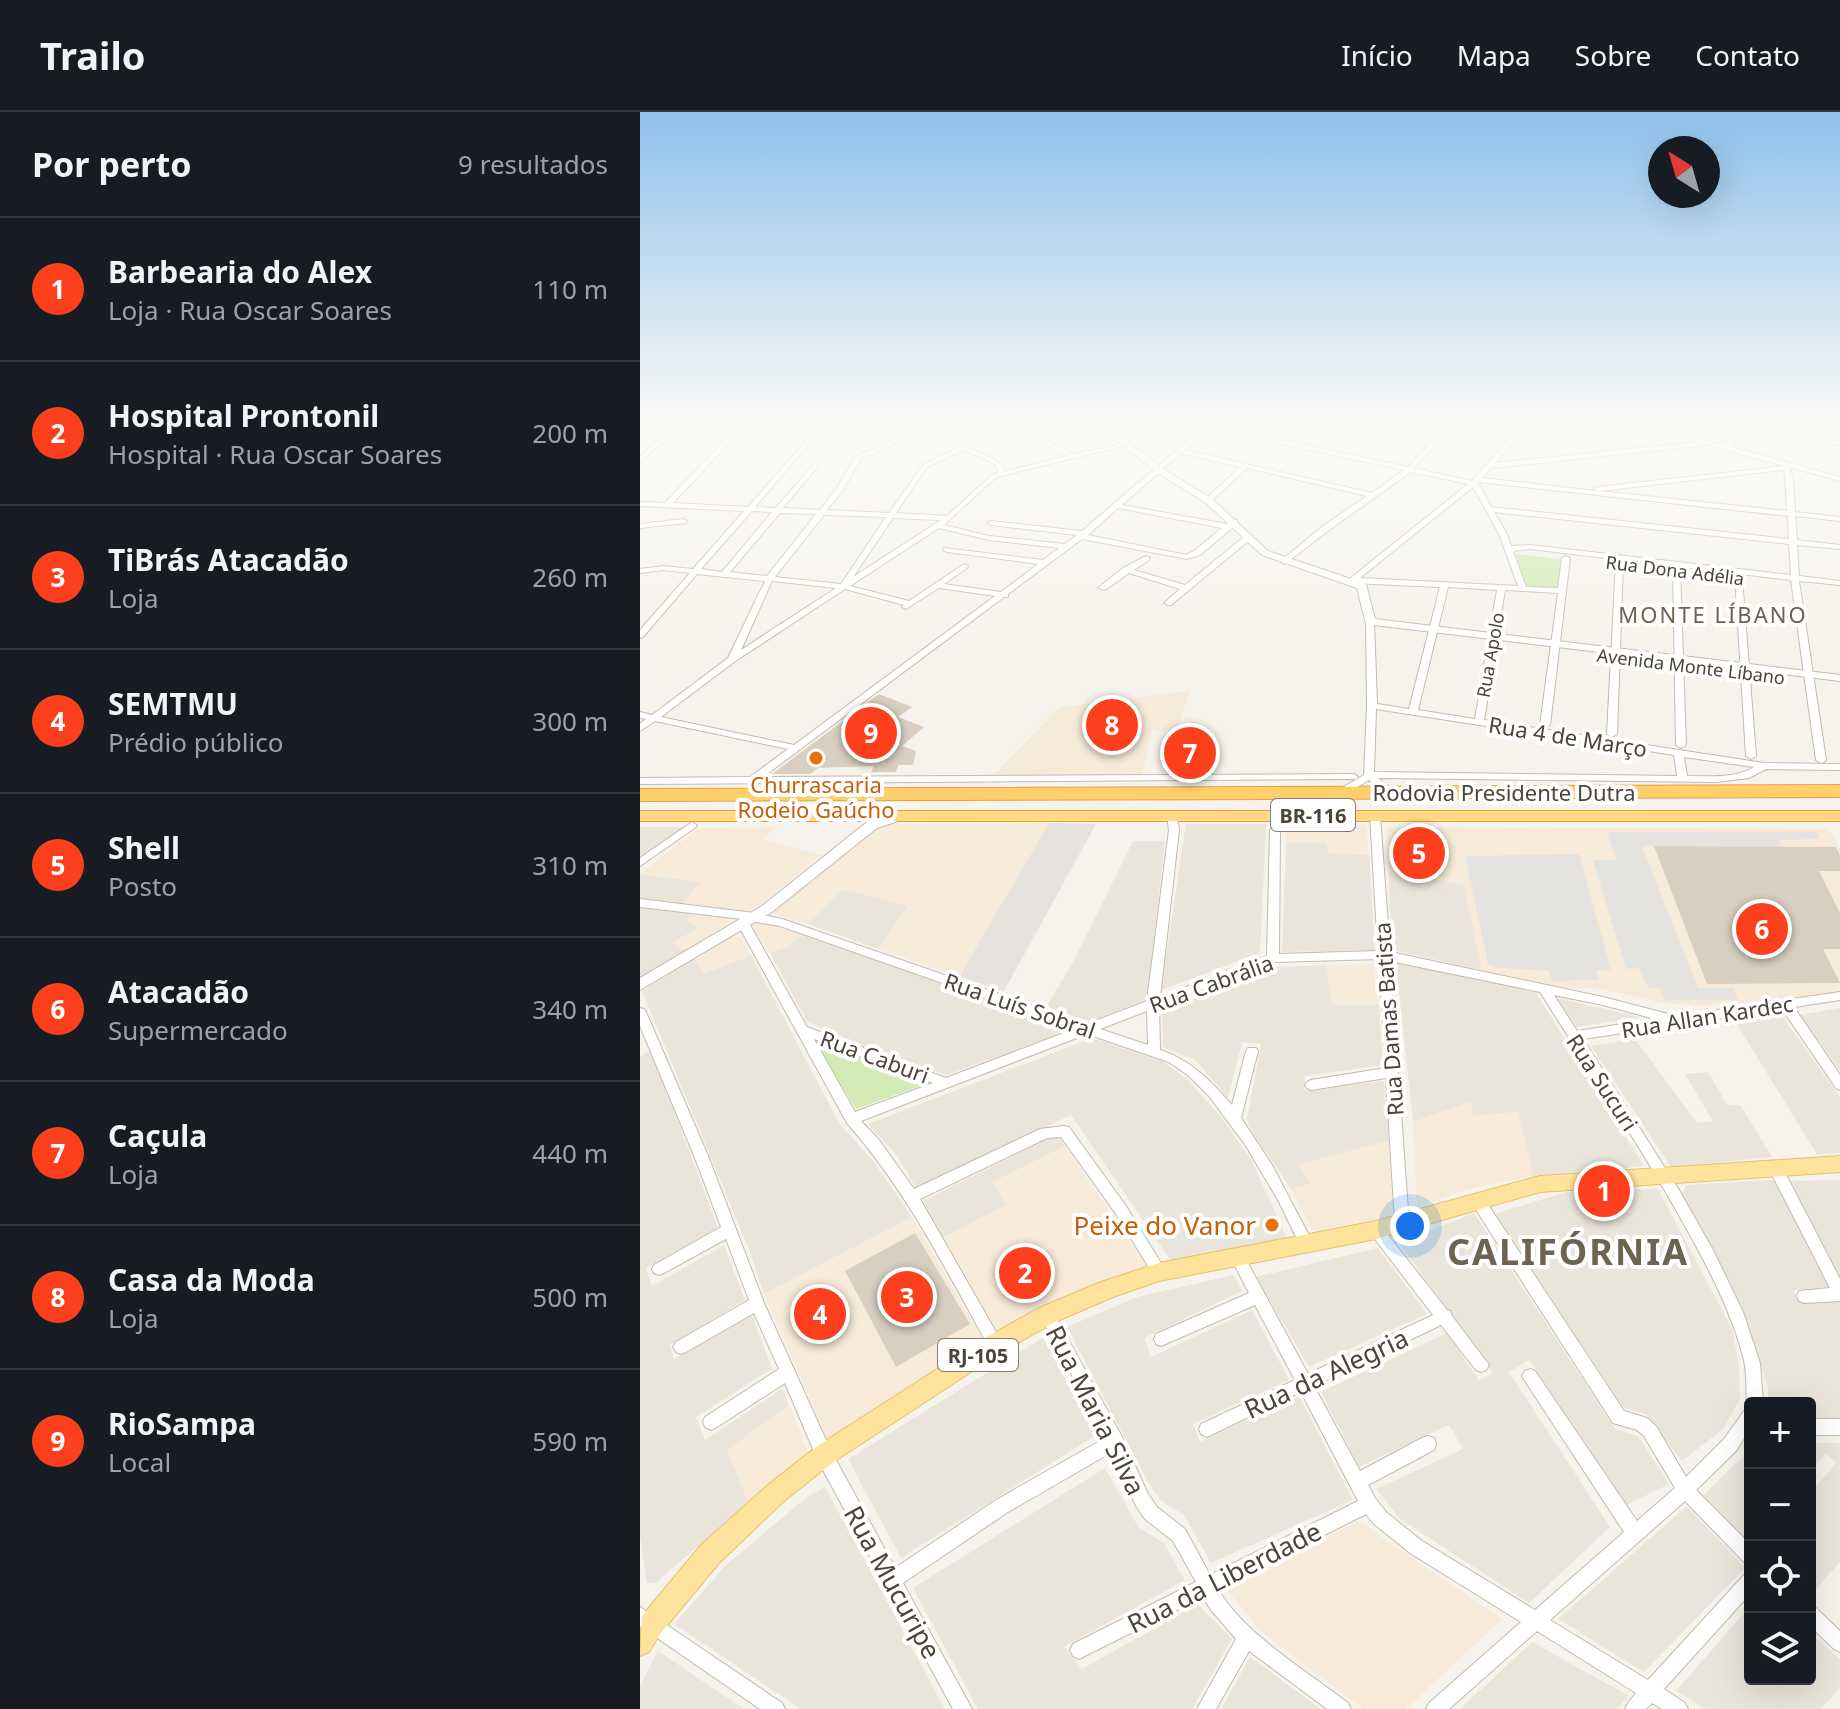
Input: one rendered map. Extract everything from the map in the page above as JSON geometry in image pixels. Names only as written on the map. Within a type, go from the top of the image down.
[{"type":"highway","points":[[922,780],[965,795]]},
{"type":"highway","points":[[757,788],[811,781]]},
{"type":"highway","name":"Rodovia Presidente Dutra","points":[[640,795],[757,788],[965,795],[1840,791]]},
{"type":"highway","name":"Rodovia Presidente Dutra","points":[[640,804],[1840,803]]},
{"type":"highway","name":"BR-116","points":[[640,816],[1840,816]]},
{"type":"main road","name":"RJ-105","points":[[644,1628],[710,1554],[776,1493],[824,1455],[995,1344],[1047,1315],[1159,1272],[1376,1230],[1540,1184],[1840,1164]]},
{"type":"street","points":[[667,505],[672,500]]},
{"type":"street","points":[[640,635],[759,500]]},
{"type":"street","points":[[725,573],[789,500]]},
{"type":"street","points":[[731,660],[770,578],[830,500]]},
{"type":"street","points":[[842,586],[903,500]]},
{"type":"street","points":[[640,728],[731,660],[949,518],[971,500]]},
{"type":"street","points":[[640,781],[757,788],[796,748],[1005,595],[1125,500]]},
{"type":"street","points":[[1285,562],[1367,500]]},
{"type":"street","points":[[1352,580],[1453,500]]},
{"type":"street","points":[[1484,500],[1503,534],[1523,589]]},
{"type":"street","points":[[1651,500],[1840,519]]},
{"type":"street","points":[[1789,500],[1795,581],[1821,760]]},
{"type":"street","points":[[1209,501],[1265,553],[1285,562],[1352,580],[1561,591]]},
{"type":"street","points":[[640,504],[949,518]]},
{"type":"street","points":[[1118,506],[1231,524]]},
{"type":"street","points":[[1489,509],[1840,547]]},
{"type":"street","points":[[640,526],[683,521]]},
{"type":"street","points":[[991,523],[1083,535],[1187,557],[1197,553],[1231,524]]},
{"type":"street","points":[[937,525],[989,538],[1067,547]]},
{"type":"street","name":"Rua Dona Adélia","points":[[1503,534],[1530,547]]},
{"type":"street","points":[[1168,603],[1248,538]]},
{"type":"street","name":"Rua Dona Adélia","points":[[1509,550],[1530,547],[1840,589]]},
{"type":"street","points":[[947,550],[1047,563]]},
{"type":"street","name":"Rua Dona Adélia","points":[[1509,550],[1738,578],[1840,583]]},
{"type":"street","points":[[1102,588],[1146,558]]},
{"type":"street","points":[[1545,725],[1550,644],[1566,558]]},
{"type":"street","points":[[860,562],[872,568]]},
{"type":"street","points":[[1612,734],[1619,564]]},
{"type":"street","points":[[640,571],[659,568],[842,586],[908,605],[964,566]]},
{"type":"street","points":[[1126,570],[1186,588]]},
{"type":"street","points":[[1676,570],[1682,778]]},
{"type":"street","points":[[1738,578],[1751,756]]},
{"type":"street","points":[[1352,580],[1365,588],[1370,622],[1370,776]]},
{"type":"street","points":[[937,585],[1005,595]]},
{"type":"street","points":[[1413,712],[1445,585]]},
{"type":"street","name":"Rua Apolo","points":[[1479,722],[1501,588]]},
{"type":"street","name":"Avenida Monte Líbano","points":[[1370,622],[1840,684]]},
{"type":"street","name":"Avenida Monte Líbano","points":[[1810,678],[1840,678]]},
{"type":"street","name":"Rua 4 de Março","points":[[1372,706],[1680,749],[1764,766]]},
{"type":"street","points":[[640,715],[796,748]]},
{"type":"street","points":[[1341,792],[1370,776],[1742,777],[1764,766],[1840,767]]},
{"type":"street","points":[[1370,776],[1391,793]]},
{"type":"street","points":[[811,781],[953,777],[1353,777]]},
{"type":"street","points":[[1154,1051],[1153,1004],[1174,830],[1172,815]]},
{"type":"street","name":"Rua Damas Batista","points":[[1375,815],[1402,1223]]},
{"type":"street","points":[[831,816],[858,821],[863,825],[863,831]]},
{"type":"street","points":[[640,985],[772,906],[863,831],[879,821],[901,816]]},
{"type":"street","points":[[640,863],[692,825]]},
{"type":"street","points":[[1273,958],[1275,830]]},
{"type":"street","name":"Rua Luís Sobral","points":[[640,903],[782,923],[1154,1051],[1185,1065],[1234,1121],[1281,1192],[1307,1245]]},
{"type":"street","points":[[749,920],[852,1119],[884,1156],[911,1197],[995,1344]]},
{"type":"street","name":"Rua Cabrália","points":[[852,1119],[1273,958],[1383,955],[1678,1021]]},
{"type":"street","name":"Rua Sucuri","points":[[1544,989],[1662,1174],[1737,1315],[1753,1364],[1755,1397]]},
{"type":"street","name":"Rua Allan Kardec","points":[[1574,1036],[1840,996]]},
{"type":"street","points":[[1786,1005],[1840,1085]]},
{"type":"street","name":"Rua Mucuripe","points":[[640,1012],[757,1303],[824,1455],[963,1709]]},
{"type":"street","name":"Rua Caburi","points":[[805,1031],[944,1082]]},
{"type":"street","points":[[1234,1121],[1252,1051]]},
{"type":"street","points":[[1311,1085],[1391,1072]]},
{"type":"street","points":[[911,1197],[1045,1133],[1064,1131],[1121,1210],[1159,1272]]},
{"type":"street","points":[[1775,1167],[1840,1293],[1804,1296]]},
{"type":"street","points":[[1478,1201],[1615,1412],[1623,1421],[1641,1423],[1650,1431],[1685,1490],[1744,1550]]},
{"type":"street","points":[[659,1269],[729,1230]]},
{"type":"street","points":[[1376,1230],[1481,1365]]},
{"type":"street","points":[[1237,1256],[1356,1482],[1380,1518],[1416,1547],[1679,1709]]},
{"type":"street","points":[[1161,1339],[1257,1297]]},
{"type":"street","points":[[681,1347],[757,1303]]},
{"type":"street","name":"Rua Maria Silva","points":[[1047,1315],[1115,1441],[1146,1507],[1179,1535],[1205,1585],[1233,1624],[1247,1638],[1342,1709]]},
{"type":"street","name":"Rua da Alegria","points":[[1207,1429],[1445,1316]]},
{"type":"street","points":[[711,1422],[788,1372]]},
{"type":"street","points":[[1530,1376],[1635,1533]]},
{"type":"street","points":[[1816,1427],[1840,1427]]},
{"type":"street","points":[[1435,1709],[1685,1490],[1744,1428]]},
{"type":"street","points":[[892,1580],[1002,1506],[1115,1441]]},
{"type":"street","points":[[1356,1482],[1428,1444]]},
{"type":"street","name":"Rua da Liberdade","points":[[1079,1650],[1369,1504]]},
{"type":"street","points":[[1634,1709],[1744,1588]]},
{"type":"street","points":[[1816,1620],[1840,1643]]},
{"type":"street","points":[[644,1628],[776,1709]]},
{"type":"street","points":[[1206,1709],[1247,1638]]},
{"type":"shaded area","points":[[1190,691],[1176,731],[1152,730],[1142,776],[992,776],[1060,707]]},
{"type":"shaded area","points":[[1049,823],[959,977],[879,949],[908,906],[843,889],[808,924],[777,916],[774,912],[874,828],[884,824]]},
{"type":"shaded area","points":[[1049,823],[1096,824],[1004,991],[959,977]]},
{"type":"shaded area","points":[[1186,824],[1266,824],[1260,953],[1161,990]]},
{"type":"shaded area","points":[[1284,825],[1366,825],[1369,855],[1328,853],[1326,843],[1286,843]]},
{"type":"shaded area","points":[[640,827],[684,827],[640,857]]},
{"type":"shaded area","points":[[778,827],[762,839],[821,855],[752,912],[682,903],[700,882],[640,874],[699,828]]},
{"type":"shaded area","points":[[1387,827],[1826,829],[1832,833],[1840,848],[1840,993],[1783,1003],[1664,1003],[1601,989],[1542,986],[1482,970],[1464,885],[1437,880],[1432,870],[1388,862]]},
{"type":"shaded area","points":[[1607,832],[1816,832],[1820,839],[1779,840],[1781,847],[1642,846],[1698,988],[1734,988],[1738,1000],[1664,1000],[1660,988],[1649,988],[1638,968],[1626,969],[1593,860],[1616,860]]},
{"type":"shaded area","points":[[1133,841],[1165,841],[1147,999],[1089,1022],[1046,1007],[1071,966]]},
{"type":"shaded area","points":[[1286,843],[1327,843],[1328,853],[1369,855],[1375,950],[1282,952]]},
{"type":"shaded area","points":[[1579,854],[1611,970],[1596,971],[1599,980],[1552,981],[1549,971],[1492,967],[1488,963],[1465,856]]},
{"type":"shaded area","points":[[1388,862],[1433,870],[1432,875],[1437,880],[1464,885],[1482,970],[1392,950]]},
{"type":"shaded area","points":[[640,874],[701,882],[682,903],[640,898]]},
{"type":"shaded area","points":[[843,889],[908,906],[878,949],[808,924]]},
{"type":"shaded area","points":[[640,908],[691,914],[698,928],[673,943],[685,951],[640,979]]},
{"type":"shaded area","points":[[691,914],[729,917],[730,922],[685,951],[673,944],[698,928],[687,920]]},
{"type":"shaded area","points":[[761,922],[801,935],[789,946],[770,953],[755,932],[755,925]]},
{"type":"shaded area","points":[[801,935],[1071,1030],[946,1075],[828,1032],[807,1021],[770,953],[789,946]]},
{"type":"shaded area","points":[[730,936],[740,937],[751,955],[703,974],[695,958]]},
{"type":"shaded area","points":[[751,955],[839,1123],[873,1161],[912,1217],[764,1294],[749,1249],[642,991],[695,958],[703,974]]},
{"type":"shaded area","points":[[1396,963],[1536,993],[1644,1166],[1533,1176],[1518,1112],[1472,1116],[1471,1102],[1413,1122]]},
{"type":"shaded area","points":[[1373,964],[1379,1005],[1332,1005],[1326,965]]},
{"type":"shaded area","points":[[1326,965],[1333,1005],[1379,1005],[1383,1065],[1305,1076],[1305,1091],[1384,1081],[1389,1141],[1300,1164],[1311,1184],[1291,1189],[1251,1131],[1247,1119],[1261,1044],[1242,1042],[1228,1098],[1195,1060],[1163,1047],[1162,1012],[1272,967]]},
{"type":"shaded area","points":[[1557,998],[1640,1017],[1577,1027]]},
{"type":"shaded area","points":[[1840,1008],[1840,1071],[1800,1015]]},
{"type":"shaded area","points":[[1782,1016],[1840,1097],[1840,1153],[1817,1154],[1736,1023]]},
{"type":"shaded area","points":[[1092,1038],[1162,1061],[1187,1079],[1222,1118],[1252,1161],[1287,1239],[1171,1261],[1071,1115],[916,1188],[898,1157],[868,1124]]},
{"type":"shaded area","points":[[1635,1039],[1697,1123],[1713,1121],[1685,1074],[1708,1072],[1727,1105],[1740,1105],[1772,1157],[1671,1167],[1591,1046]]},
{"type":"shaded area","points":[[651,1050],[718,1228],[646,1268],[652,1286],[724,1245],[745,1300],[670,1345],[674,1359],[752,1315],[772,1369],[696,1417],[705,1440],[782,1389],[789,1405],[728,1450],[748,1502],[656,1583],[647,1583],[640,1535],[640,1057]]},
{"type":"shaded area","points":[[1471,1102],[1473,1116],[1518,1112],[1533,1176],[1469,1189],[1417,1207],[1413,1122]]},
{"type":"shaded area","points":[[1057,1134],[1065,1146],[993,1182],[1006,1205],[943,1238],[923,1201]]},
{"type":"shaded area","points":[[1389,1141],[1393,1216],[1313,1231],[1291,1189],[1310,1184],[1299,1164]]},
{"type":"shaded area","points":[[1065,1146],[1149,1270],[1105,1283],[996,1331],[943,1238],[1006,1205],[993,1182]]},
{"type":"shaded area","points":[[1777,1180],[1832,1287],[1793,1290],[1799,1302],[1840,1300],[1840,1418],[1816,1419],[1816,1397],[1768,1397],[1753,1340],[1682,1193],[1687,1185]]},
{"type":"shaded area","points":[[1840,1180],[1840,1277],[1787,1181]]},
{"type":"shaded area","points":[[1658,1189],[1732,1329],[1739,1366],[1740,1399],[1723,1429],[1682,1461],[1645,1414],[1623,1407],[1495,1214],[1566,1192]]},
{"type":"shaded area","points":[[1474,1213],[1615,1429],[1638,1436],[1669,1484],[1627,1505],[1529,1360],[1509,1372],[1610,1527],[1529,1603],[1400,1519],[1376,1489],[1463,1449],[1449,1425],[1359,1467],[1321,1392],[1447,1333],[1479,1380],[1493,1373],[1399,1243]]},
{"type":"shaded area","points":[[912,1217],[984,1341],[828,1440],[764,1294]]},
{"type":"shaded area","points":[[1378,1248],[1427,1314],[1309,1367],[1256,1277]]},
{"type":"shaded area","points":[[1234,1275],[1242,1291],[1144,1338],[1151,1357],[1252,1310],[1289,1380],[1193,1424],[1200,1442],[1299,1396],[1353,1500],[1211,1563],[1184,1515],[1161,1501],[1147,1480],[1067,1327],[1137,1297]]},
{"type":"shaded area","points":[[1043,1338],[1096,1435],[901,1558],[848,1459]]},
{"type":"shaded area","points":[[789,1405],[808,1453],[748,1502],[727,1450]]},
{"type":"shaded area","points":[[1816,1443],[1840,1443],[1840,1562],[1816,1589],[1816,1486],[1836,1463],[1826,1454],[1816,1465]]},
{"type":"shaded area","points":[[1744,1456],[1744,1541],[1701,1497]]},
{"type":"shaded area","points":[[1105,1468],[1139,1528],[1164,1543],[1185,1580],[1064,1647],[1082,1669],[1198,1604],[1232,1639],[1192,1709],[978,1709],[913,1588]]},
{"type":"shaded area","points":[[825,1487],[945,1709],[801,1709],[674,1624],[727,1564],[807,1497]]},
{"type":"shaded area","points":[[1687,1506],[1744,1567],[1644,1672],[1558,1619]]},
{"type":"shaded area","points":[[1358,1521],[1502,1619],[1406,1709],[1363,1709],[1263,1633],[1225,1588]]},
{"type":"shaded area","points":[[1744,1613],[1744,1685],[1816,1685],[1816,1637],[1840,1659],[1840,1688],[1821,1709],[1706,1709],[1676,1691]]},
{"type":"shaded area","points":[[1532,1642],[1629,1696],[1617,1709],[1460,1709]]},
{"type":"shaded area","points":[[658,1651],[744,1709],[640,1709],[640,1686]]},
{"type":"shaded area","points":[[1250,1657],[1321,1709],[1221,1709]]},
{"type":"green space","points":[[1516,554],[1561,559],[1558,588],[1526,586]]},
{"type":"green space","points":[[813,1039],[931,1082],[856,1109]]},
{"type":"building","points":[[879,694],[912,707],[898,717],[924,727],[902,746],[916,751],[913,765],[898,765],[896,772],[871,772],[874,766],[818,768],[810,774],[772,774]]},
{"type":"building","points":[[1654,846],[1836,847],[1840,856],[1840,871],[1819,871],[1840,913],[1840,949],[1823,949],[1840,983],[1707,984]]},
{"type":"building","points":[[915,1233],[970,1324],[896,1367],[845,1271]]},
{"type":"place","name":"Casa da Moda","points":[[1112,725]]},
{"type":"place","name":"RioSampa","points":[[871,733]]},
{"type":"place","name":"Caçula","points":[[1190,753]]},
{"type":"place","name":"Churrascaria Rodeio Gaúcho","points":[[816,758]]},
{"type":"place","name":"Shell","points":[[1419,853]]},
{"type":"place","name":"Atacadão","points":[[1762,929]]},
{"type":"place","name":"Barbearia do Alex","points":[[1604,1191]]},
{"type":"place","name":"Peixe do Vanor","points":[[1272,1225]]},
{"type":"place","name":"Hospital Prontonil","points":[[1025,1273]]},
{"type":"place","name":"TiBrás Atacadão","points":[[907,1297]]},
{"type":"place","name":"SEMTMU","points":[[820,1314]]},
{"type":"district","name":"MONTE LÍBANO","points":[[1713,614]]},
{"type":"district","name":"CALIFÓRNIA","points":[[1568,1251]]}]
